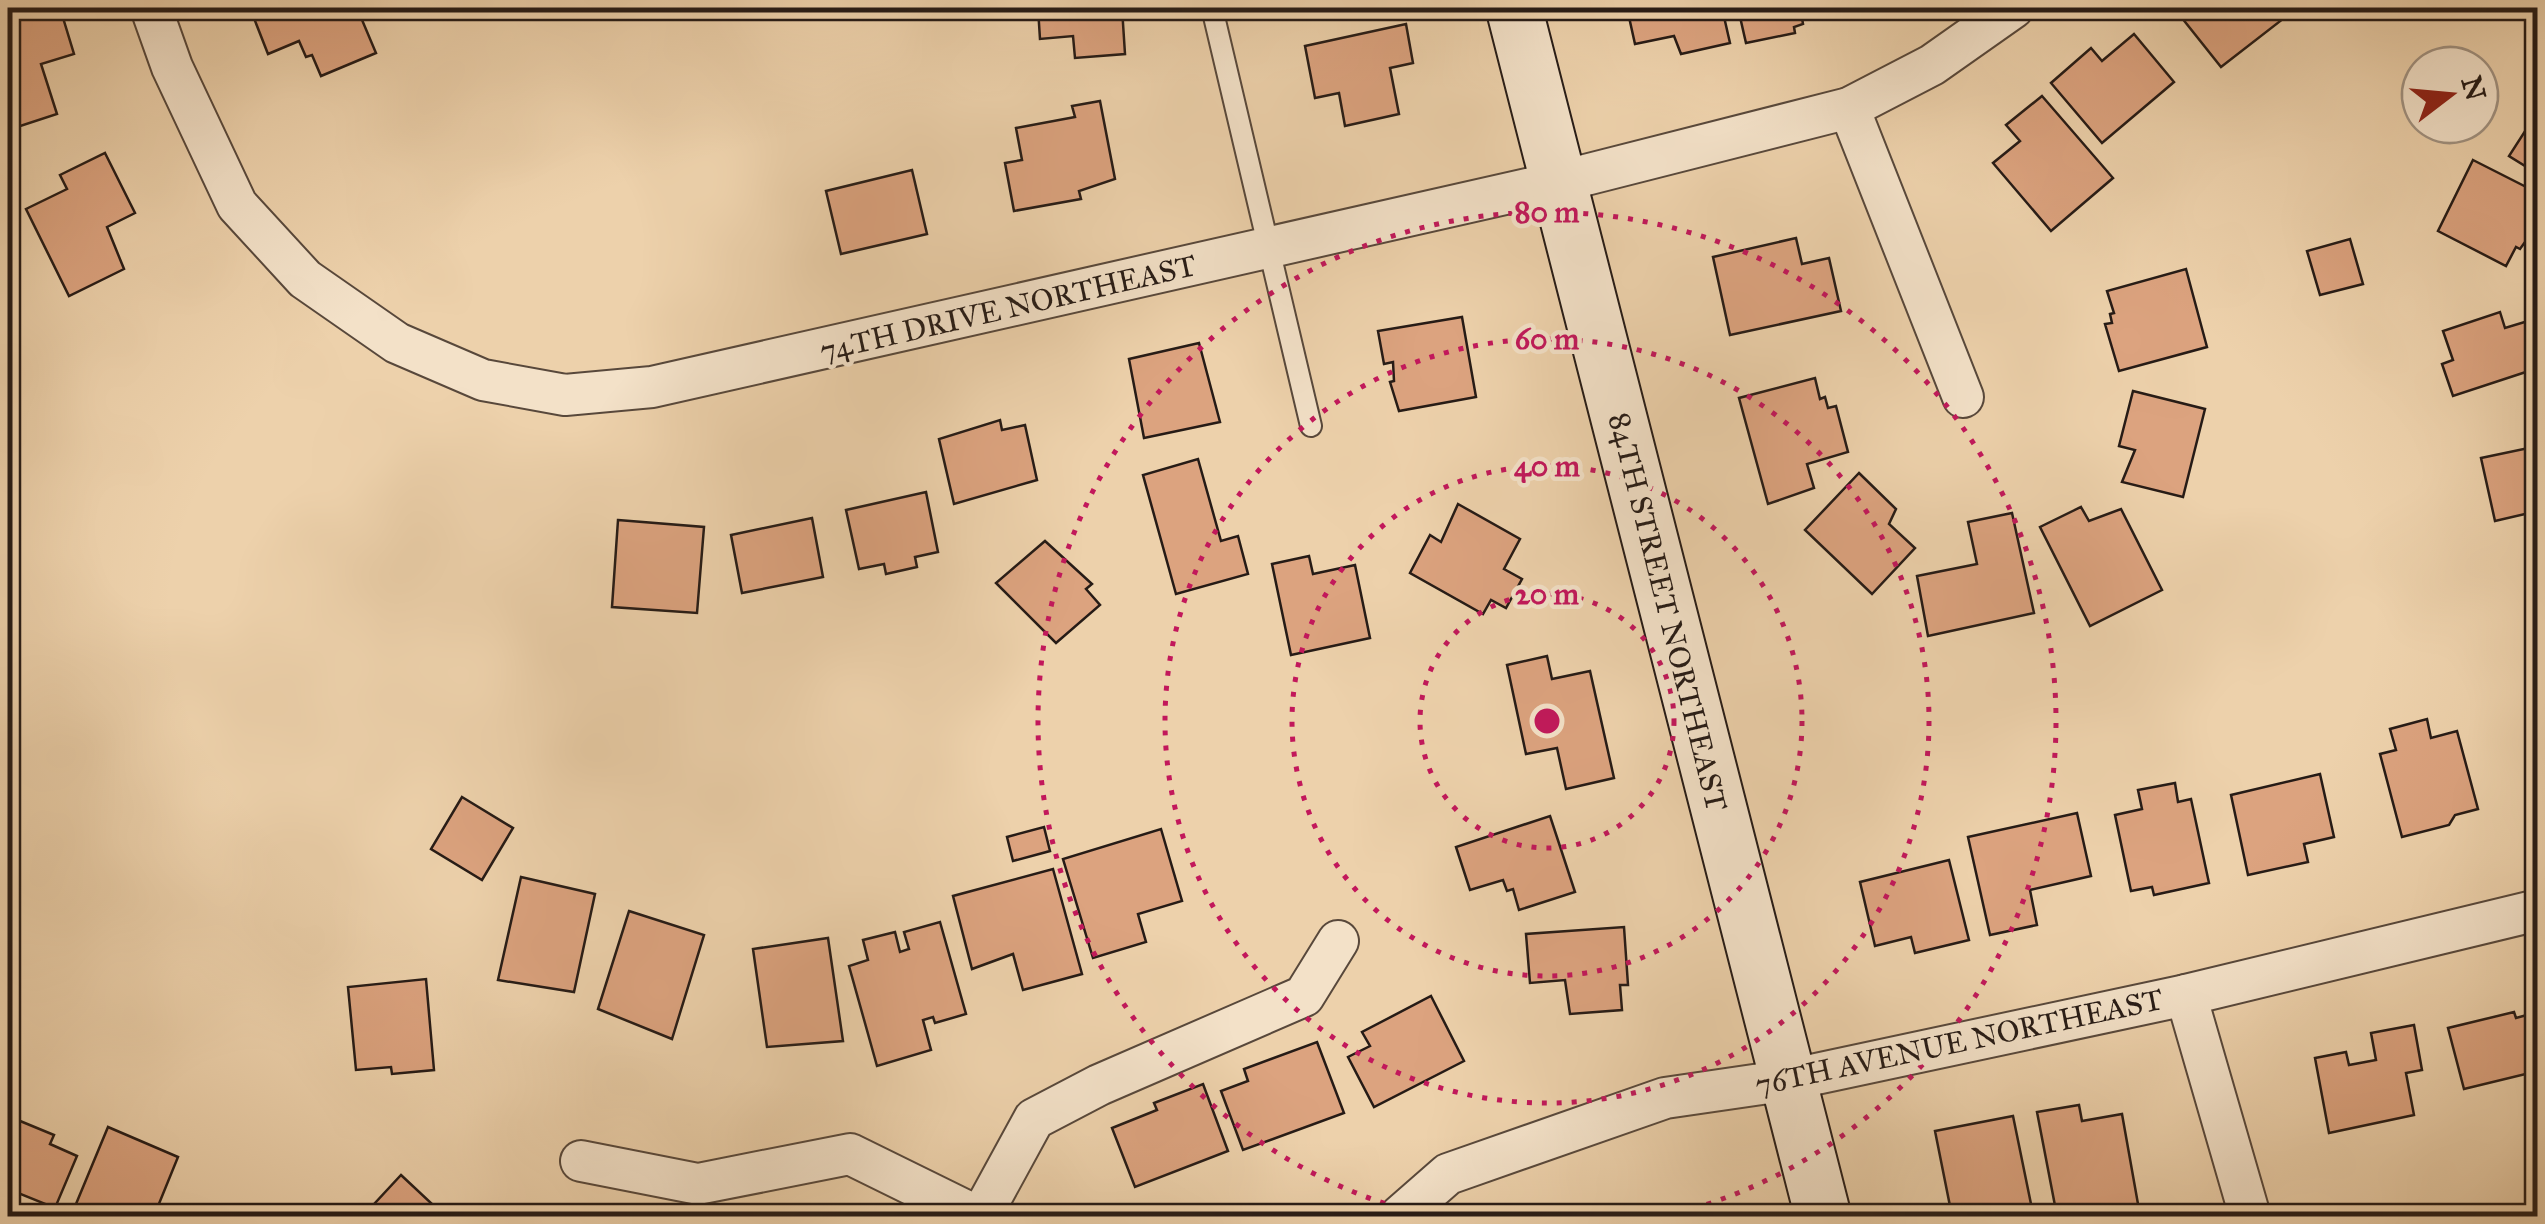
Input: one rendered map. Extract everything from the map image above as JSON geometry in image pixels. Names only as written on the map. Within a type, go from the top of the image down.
[{"type":"street","name":"74TH DRIVE NORTHEAST","points":[[151,8],[172,67],[238,205],[305,279],[397,343],[484,380],[565,395],[652,388],[1268,250],[1849,108],[1932,65],[2013,8]]},
{"type":"street","name":"84TH STREET NORTHEAST","points":[[1514,8],[1824,1216]]},
{"type":"street","points":[[1849,108],[1963,397]]},
{"type":"street","name":"76TH AVENUE NORTHEAST","points":[[1400,1216],[1448,1174],[1664,1098],[1788,1080],[2186,995],[2538,910]]},
{"type":"street","points":[[581,1160],[698,1184],[850,1154],[979,1216],[1034,1118],[1099,1085],[1304,996],[1338,941]]},
{"type":"street","points":[[2186,995],[2250,1216]]},
{"type":"lane","points":[[1212,8],[1312,426]]},
{"type":"building","points":[[8,8],[60,8],[74,54],[41,64],[57,114],[8,130]]},
{"type":"building","points":[[250,8],[357,8],[376,53],[321,76],[312,55],[306,57],[299,41],[268,54]]},
{"type":"building","points":[[1038,8],[1122,8],[1125,54],[1075,58],[1073,36],[1040,39]]},
{"type":"building","points":[[1627,8],[1722,8],[1730,43],[1681,54],[1674,36],[1635,44]]},
{"type":"building","points":[[1738,8],[1822,8],[1823,14],[1802,18],[1803,24],[1794,27],[1795,33],[1746,43]]},
{"type":"building","points":[[2174,8],[2297,8],[2221,67]]},
{"type":"building","points":[[1406,24],[1413,63],[1390,68],[1399,114],[1345,126],[1339,93],[1315,98],[1305,46]]},
{"type":"building","points":[[2134,34],[2174,82],[2102,143],[2051,83],[2091,48],[2102,61]]},
{"type":"building","points":[[2042,96],[2113,178],[2051,231],[1993,163],[2020,141],[2006,125]]},
{"type":"building","points":[[1100,101],[1115,179],[1079,191],[1081,199],[1014,211],[1005,163],[1022,160],[1016,128],[1075,117],[1072,106]]},
{"type":"building","points":[[2538,111],[2538,174],[2509,156]]},
{"type":"building","points":[[105,153],[135,213],[107,227],[124,269],[69,296],[26,209],[67,189],[60,175]]},
{"type":"building","points":[[2473,160],[2538,193],[2538,229],[2530,244],[2525,242],[2520,249],[2516,247],[2506,266],[2438,231]]},
{"type":"building","points":[[912,170],[927,234],[841,254],[826,191]]},
{"type":"building","points":[[1796,238],[1802,264],[1829,258],[1841,311],[1730,335],[1713,257]]},
{"type":"building","points":[[2350,239],[2363,284],[2320,295],[2307,251]]},
{"type":"building","points":[[2186,269],[2207,347],[2119,371],[2105,324],[2112,323],[2110,314],[2114,313],[2107,291]]},
{"type":"building","points":[[2500,312],[2505,328],[2538,318],[2538,368],[2453,396],[2442,364],[2453,360],[2443,331]]},
{"type":"building","points":[[1462,317],[1476,397],[1399,411],[1390,382],[1394,381],[1393,362],[1384,364],[1378,331]]},
{"type":"building","points":[[1199,343],[1220,422],[1144,438],[1129,359]]},
{"type":"building","points":[[1815,378],[1820,399],[1825,397],[1828,408],[1836,406],[1848,452],[1807,464],[1814,488],[1768,504],[1739,398]]},
{"type":"building","points":[[2133,391],[2205,409],[2183,497],[2122,482],[2135,450],[2119,446]]},
{"type":"building","points":[[1000,420],[1002,430],[1025,425],[1037,480],[954,504],[939,439]]},
{"type":"building","points":[[2538,446],[2538,511],[2495,521],[2481,458]]},
{"type":"building","points":[[1198,459],[1221,541],[1238,536],[1248,574],[1176,594],[1143,475]]},
{"type":"building","points":[[1859,473],[1896,509],[1889,524],[1915,548],[1872,594],[1805,530]]},
{"type":"building","points":[[926,492],[938,552],[915,557],[917,567],[886,574],[884,564],[859,569],[846,510]]},
{"type":"building","points":[[1458,504],[1520,539],[1504,569],[1522,579],[1506,608],[1491,600],[1483,614],[1410,573],[1430,535],[1441,542]]},
{"type":"building","points":[[2081,507],[2089,521],[2121,509],[2162,590],[2090,626],[2040,527]]},
{"type":"building","points":[[2012,513],[2034,613],[1928,636],[1917,576],[1977,564],[1968,522]]},
{"type":"building","points":[[812,518],[823,577],[742,593],[731,535]]},
{"type":"building","points":[[618,520],[704,527],[697,613],[612,607]]},
{"type":"building","points":[[1045,541],[1092,584],[1086,589],[1100,605],[1056,643],[996,583]]},
{"type":"building","points":[[1309,556],[1313,574],[1355,565],[1370,638],[1291,655],[1272,564]]},
{"type":"building","points":[[2538,589],[2538,633],[2530,591]]},
{"type":"building","points":[[1547,656],[1552,679],[1590,671],[1614,778],[1566,789],[1557,748],[1526,754],[1507,665]]},
{"type":"building","points":[[2427,719],[2431,738],[2457,731],[2478,809],[2455,815],[2449,825],[2402,837],[2380,754],[2396,750],[2390,729]]},
{"type":"building","points":[[2538,729],[2538,781],[2527,731]]},
{"type":"building","points":[[2320,774],[2334,837],[2304,844],[2308,862],[2248,875],[2231,795]]},
{"type":"building","points":[[2175,783],[2178,802],[2191,799],[2209,883],[2154,895],[2152,887],[2131,891],[2115,815],[2142,809],[2138,790]]},
{"type":"building","points":[[462,797],[513,828],[482,880],[431,849]]},
{"type":"building","points":[[2077,813],[2091,876],[2030,890],[2037,925],[1990,935],[1968,837]]},
{"type":"building","points":[[1550,816],[1575,892],[1519,910],[1513,889],[1507,891],[1503,880],[1470,890],[1456,847]]},
{"type":"building","points":[[1044,827],[1050,851],[1013,861],[1007,837]]},
{"type":"building","points":[[1161,829],[1182,901],[1138,914],[1146,942],[1093,958],[1063,859]]},
{"type":"building","points":[[1949,860],[1969,940],[1915,953],[1911,937],[1875,946],[1860,882]]},
{"type":"building","points":[[1053,869],[1082,974],[1023,990],[1013,954],[972,969],[953,896]]},
{"type":"building","points":[[521,877],[595,894],[574,992],[498,980]]},
{"type":"building","points":[[629,911],[704,935],[672,1039],[598,1009]]},
{"type":"building","points":[[940,922],[966,1014],[935,1023],[933,1017],[923,1020],[931,1050],[877,1066],[849,966],[868,960],[863,940],[895,932],[900,952],[909,949],[904,932]]},
{"type":"building","points":[[1624,927],[1628,985],[1620,985],[1622,1010],[1570,1014],[1565,980],[1530,983],[1526,934]]},
{"type":"building","points":[[828,938],[843,1041],[767,1047],[753,949]]},
{"type":"building","points":[[426,979],[434,1070],[392,1074],[391,1067],[356,1070],[348,987]]},
{"type":"building","points":[[1431,996],[1464,1061],[1374,1107],[1348,1057],[1370,1046],[1362,1032]]},
{"type":"building","points":[[2514,1012],[2516,1018],[2538,1012],[2538,1071],[2464,1089],[2448,1028]]},
{"type":"building","points":[[2414,1025],[2422,1070],[2406,1073],[2414,1115],[2329,1133],[2315,1058],[2346,1052],[2349,1065],[2376,1060],[2371,1033]]},
{"type":"building","points":[[1317,1042],[1344,1113],[1243,1150],[1221,1091],[1248,1081],[1244,1069]]},
{"type":"building","points":[[1203,1084],[1228,1151],[1135,1187],[1112,1128],[1157,1110],[1154,1103]]},
{"type":"building","points":[[2079,1105],[2082,1121],[2122,1114],[2138,1204],[2057,1216],[2037,1112]]},
{"type":"building","points":[[8,1116],[54,1135],[50,1144],[77,1156],[55,1208],[8,1189]]},
{"type":"building","points":[[2013,1116],[2031,1204],[1952,1216],[1935,1131]]},
{"type":"building","points":[[108,1127],[178,1157],[154,1216],[71,1216]]},
{"type":"building","points":[[401,1175],[431,1203],[422,1213],[426,1216],[363,1216]]}]
